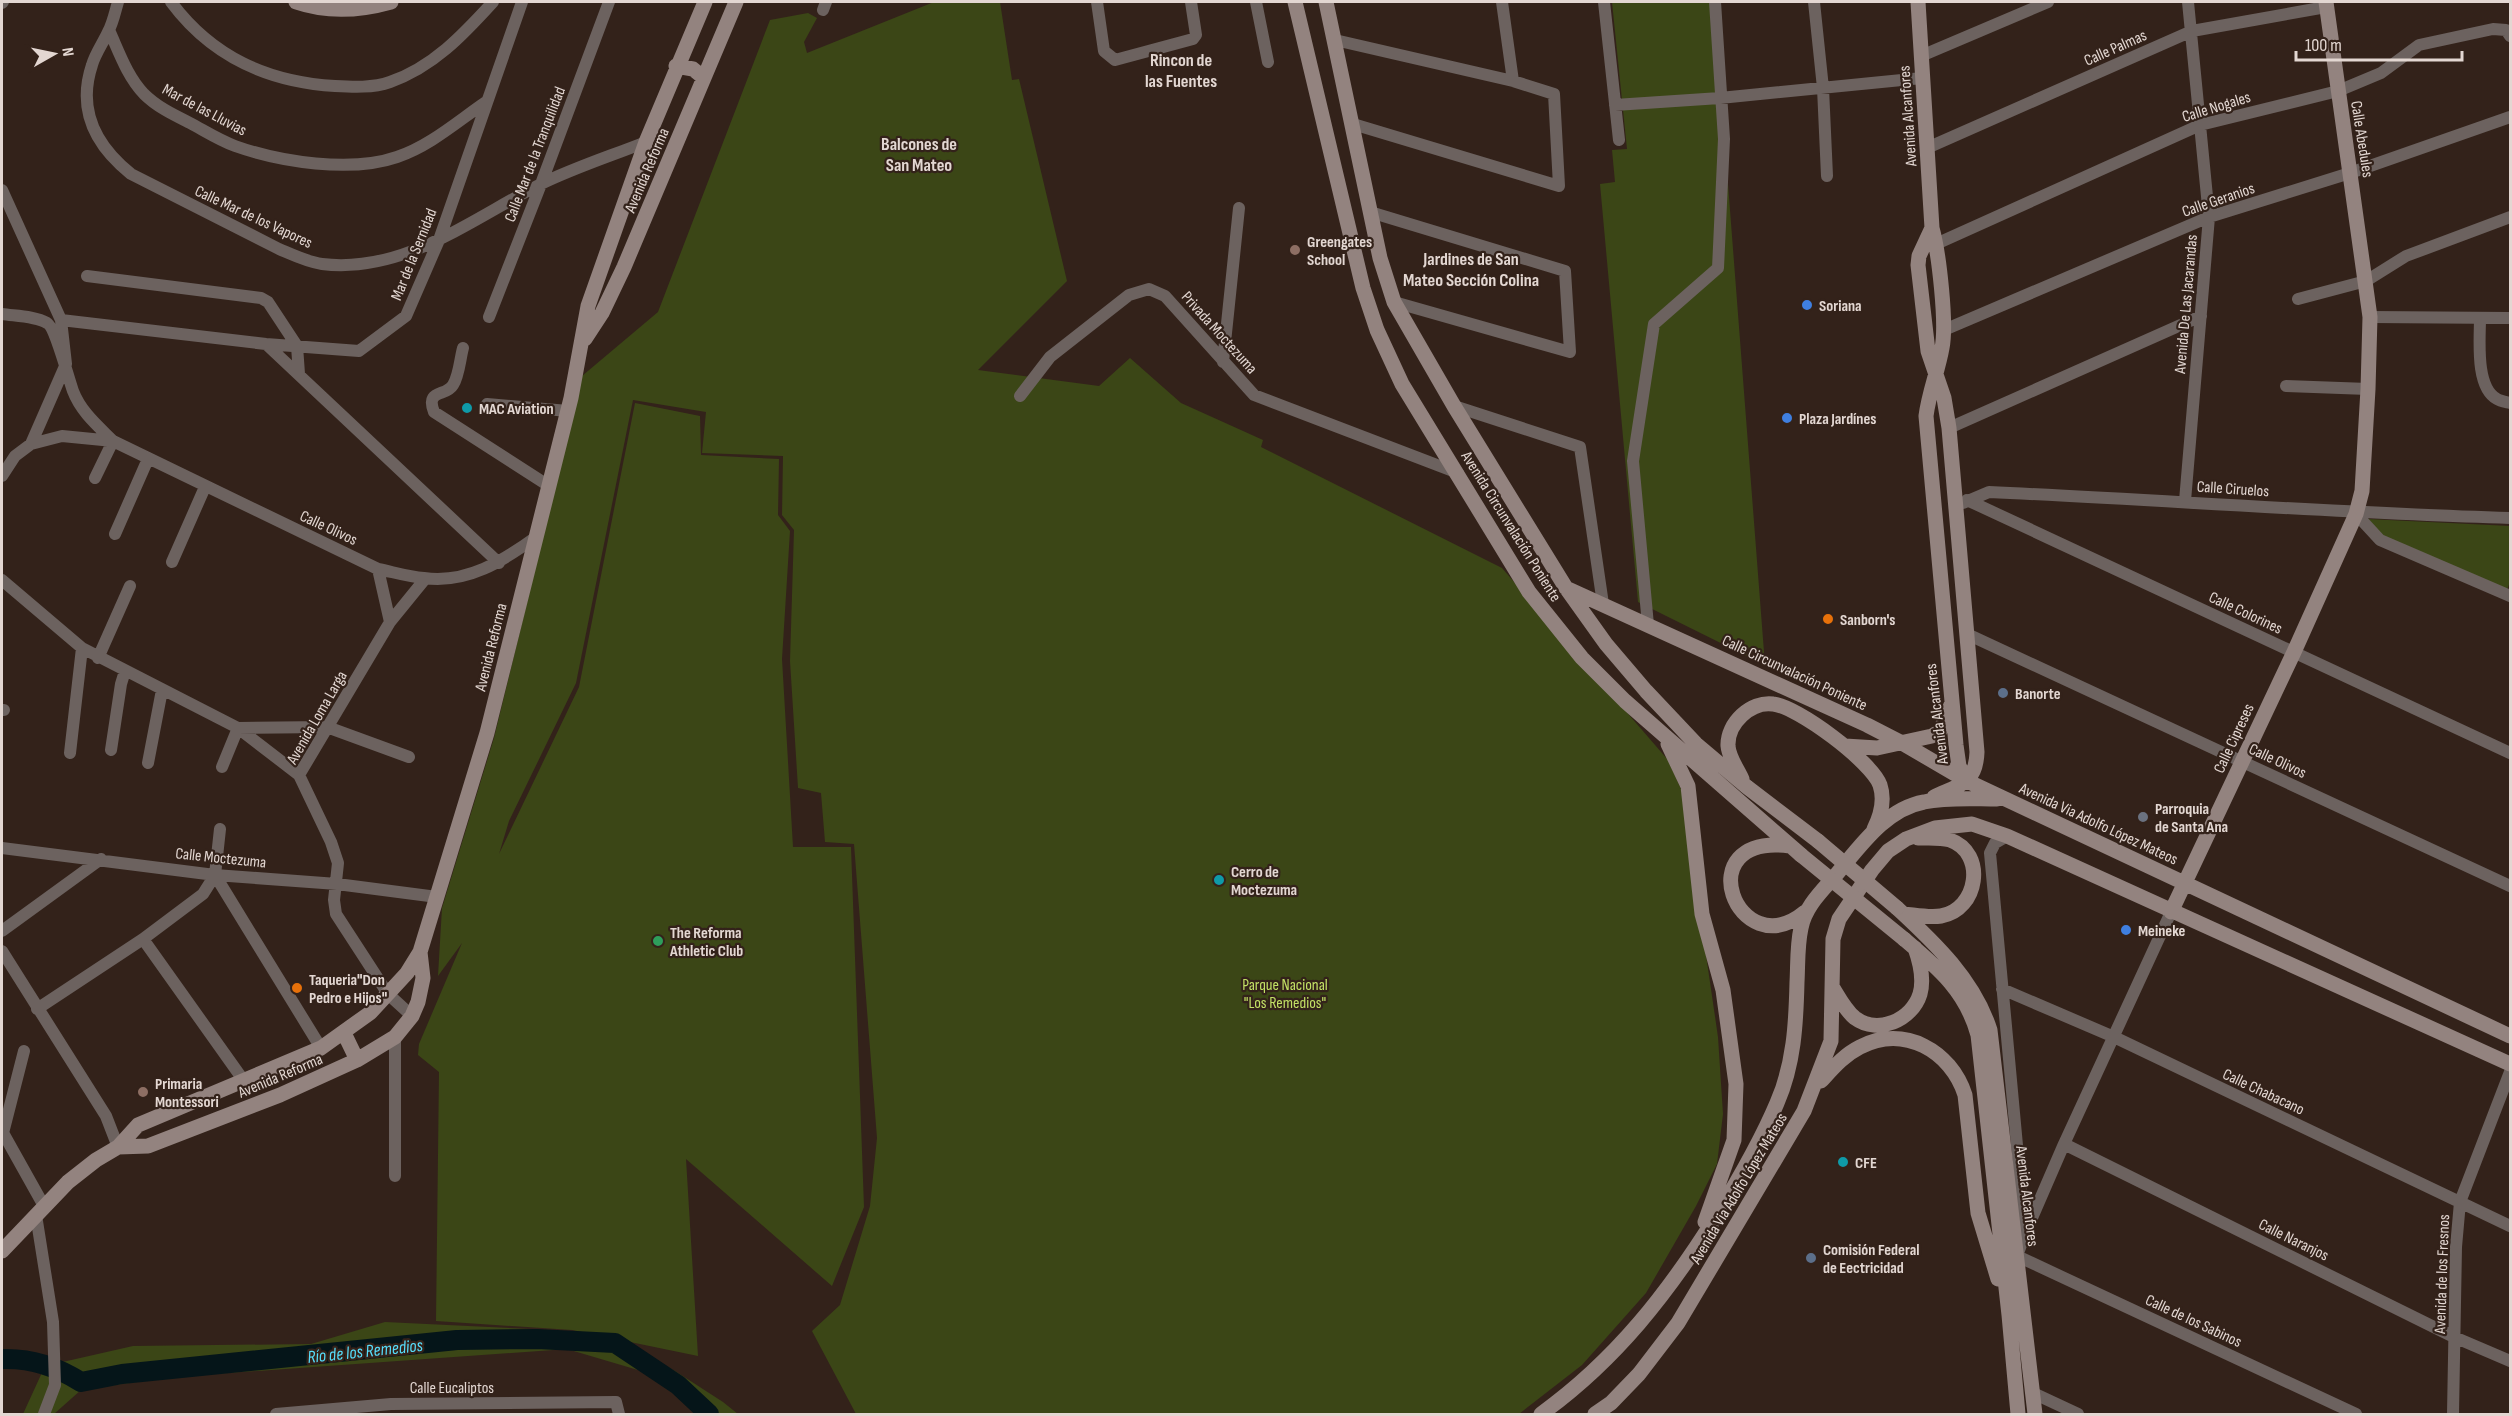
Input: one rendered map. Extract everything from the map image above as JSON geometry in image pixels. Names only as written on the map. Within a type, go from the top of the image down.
[{"type":"main road","points":[[296,2],[310,7],[338,11],[367,8],[391,2]]},
{"type":"main road","name":"Avenida Reforma","points":[[2,1251],[68,1182],[96,1160],[118,1147],[138,1125],[321,1048],[344,1034],[370,1013],[388,994],[420,952],[487,733],[568,411],[588,306],[646,142],[676,66],[705,2]]},
{"type":"main road","name":"Avenida Reforma","points":[[580,347],[602,313],[624,267],[736,2]]},
{"type":"main road","name":"Avenida Circunvalación Poniente","points":[[1295,2],[1347,225],[1373,320],[1402,384],[1529,592],[1582,658],[1664,736],[1796,850],[1910,944]]},
{"type":"main road","name":"Avenida Circunvalación Poniente","points":[[1326,2],[1380,258],[1394,302],[1454,406],[1566,588],[1606,644],[1646,692],[1696,744],[1747,787],[1818,841],[1900,911]]},
{"type":"main road","name":"Avenida Alcanfores","points":[[1918,2],[1932,228],[1930,244],[1944,330],[1943,346],[1926,416],[1959,766],[1967,782]]},
{"type":"main road","name":"Calle Abedules","points":[[2326,4],[2366,281]]},
{"type":"main road","points":[[676,66],[693,69],[704,78]]},
{"type":"main road","name":"Avenida Alcanfores","points":[[1930,244],[1919,256],[1925,333],[1944,398],[1962,504],[1967,633],[1977,752],[1975,768],[1967,782]]},
{"type":"main road","name":"Calle Cipreses","points":[[2171,912],[2294,652],[2356,514],[2362,491],[2368,389],[2370,317],[2366,281]]},
{"type":"main road","name":"Calle Circunvalación Poniente","points":[[1566,588],[1902,743],[1967,782],[2004,799]]},
{"type":"main road","points":[[1842,745],[1878,748],[1924,739],[1940,731],[1952,702]]},
{"type":"main road","points":[[1747,787],[1730,757],[1728,745],[1730,733],[1747,711],[1761,704],[1785,706],[1842,745],[1868,767],[1880,784],[1882,807],[1872,833]]},
{"type":"main road","points":[[1664,736],[1688,786],[1702,914],[1723,990],[1736,1084],[1734,1140],[1695,1249]]},
{"type":"main road","points":[[1922,802],[1967,782]]},
{"type":"main road","name":"Avenida Via Adolfo López Mateos","points":[[1541,1414],[1576,1389],[1614,1352],[1656,1304],[1695,1249],[1739,1178],[1777,1103],[1790,1069],[1796,1034],[1798,948],[1805,912],[1872,833],[1898,813],[1922,802],[1971,798],[2004,799],[2511,1036]]},
{"type":"main road","name":"Avenida Via Adolfo López Mateos","points":[[1595,1414],[1640,1374],[1678,1323],[1804,1112],[1831,1041],[1833,939],[1839,919],[1872,870],[1888,852],[1905,839],[1935,828],[1972,824],[2007,836],[2511,1064]]},
{"type":"main road","points":[[1900,911],[1941,916],[1955,911],[1974,884],[1975,870],[1970,857],[1960,845],[1949,840],[1905,839]]},
{"type":"main road","points":[[1796,850],[1770,843],[1756,846],[1743,853],[1731,874],[1730,889],[1736,904],[1746,917],[1759,923],[1777,926],[1796,919],[1805,912]]},
{"type":"main road","name":"Avenida Alcanfores","points":[[1900,911],[1971,986],[1982,1006],[1990,1030],[2035,1414]]},
{"type":"main road","points":[[1833,988],[1856,1018],[1869,1024],[1883,1025],[1896,1021],[1912,1008],[1920,994],[1922,982],[1910,944]]},
{"type":"main road","name":"Avenida Alcanfores","points":[[1910,944],[1960,993],[1972,1013],[1978,1035],[2018,1414]]},
{"type":"main road","name":"Avenida Reforma","points":[[118,1147],[148,1146],[280,1095],[357,1060],[395,1037],[412,1016],[418,1002],[423,978],[420,952]]},
{"type":"main road","points":[[2421,994],[2511,1027]]},
{"type":"main road","points":[[344,1034],[357,1060]]},
{"type":"main road","points":[[1815,1087],[1842,1059],[1860,1046],[1875,1042],[1887,1040],[1914,1043],[1933,1050],[1942,1057],[1960,1082],[1965,1095],[1978,1213],[2009,1315]]},
{"type":"street","name":"Calle Mar de los Vapores","points":[[118,2],[109,30],[92,65],[87,92],[88,110],[102,147],[112,159],[131,174],[302,259],[322,264],[371,263],[401,255],[439,240],[541,184],[646,142]]},
{"type":"street","points":[[171,2],[184,19],[216,48],[247,66],[283,78],[326,85],[359,87],[389,82],[428,63],[459,39],[493,2]]},
{"type":"street","name":"Mar de la Sernidad","points":[[61,320],[266,344],[359,351],[406,316],[439,240],[522,2]]},
{"type":"street","name":"Calle Mar de la Tranquilidad","points":[[489,317],[609,2]]},
{"type":"street","points":[[1096,2],[1104,51],[1115,60],[1193,39],[1196,34],[1191,2]]},
{"type":"street","points":[[1256,2],[1268,62]]},
{"type":"street","points":[[1502,2],[1512,81]]},
{"type":"street","points":[[1604,2],[1619,140]]},
{"type":"street","points":[[1648,625],[1633,461],[1654,324],[1718,268],[1724,139],[1715,2]]},
{"type":"street","points":[[1814,2],[1827,176]]},
{"type":"street","points":[[1921,56],[2048,2]]},
{"type":"street","name":"Avenida De Las Jacarandas","points":[[2185,501],[2209,217],[2188,2]]},
{"type":"street","name":"Calle Palmas","points":[[1927,148],[2192,31],[2326,4]]},
{"type":"street","name":"Calle Nogales","points":[[1930,244],[2200,125],[2338,91],[2381,73],[2419,45],[2493,29],[2506,30],[2511,36]]},
{"type":"street","name":"Mar de las Lluvias","points":[[109,30],[132,80],[145,95],[163,109],[232,145],[258,154],[289,160],[328,164],[369,163],[394,158],[417,149],[486,102]]},
{"type":"street","points":[[1335,40],[1512,81],[1554,94],[1560,186],[1353,124]]},
{"type":"street","points":[[1616,105],[1720,98],[1922,78]]},
{"type":"street","name":"Calle Geranios","points":[[1944,330],[2209,217],[2350,173],[2511,117]]},
{"type":"street","points":[[2,190],[61,320],[66,364],[31,444],[15,456],[2,476]]},
{"type":"street","points":[[1223,362],[1239,208]]},
{"type":"street","points":[[1370,212],[1565,271],[1570,352],[1394,302]]},
{"type":"street","points":[[2298,299],[2366,281],[2406,256],[2511,217]]},
{"type":"street","points":[[87,276],[261,298],[268,302],[297,346],[299,374]]},
{"type":"street","name":"Privada Moctezuma","points":[[1020,396],[1050,357],[1129,295],[1149,289],[1165,296],[1254,395],[1458,473]]},
{"type":"street","points":[[2480,318],[2511,309]]},
{"type":"street","points":[[2,314],[47,323],[52,328],[58,350],[66,364]]},
{"type":"street","points":[[1949,428],[2201,316]]},
{"type":"street","points":[[2370,317],[2511,318]]},
{"type":"street","points":[[2480,318],[2480,366],[2485,386],[2495,399],[2511,403]]},
{"type":"street","points":[[266,344],[499,563]]},
{"type":"street","points":[[463,348],[454,384],[450,389],[437,394],[432,399],[431,405],[434,412],[549,486]]},
{"type":"street","name":"Calle Olivos","points":[[66,364],[80,406],[113,441],[378,569],[425,579],[466,575],[499,563],[536,537]]},
{"type":"street","points":[[2286,386],[2368,389]]},
{"type":"street","points":[[487,404],[568,411]]},
{"type":"street","points":[[1454,406],[1580,447],[1603,604]]},
{"type":"street","name":"Calle Olivos","points":[[31,444],[62,436],[113,441]]},
{"type":"street","points":[[95,478],[113,441]]},
{"type":"street","points":[[115,534],[148,459]]},
{"type":"street","points":[[172,562],[205,487]]},
{"type":"street","name":"Calle Ciruelos","points":[[1962,504],[1989,492],[2185,501],[2356,514],[2511,518]]},
{"type":"street","name":"Calle Colorines","points":[[1962,504],[2294,652],[2511,753]]},
{"type":"street","points":[[2356,514],[2379,540],[2511,596]]},
{"type":"street","points":[[378,569],[390,622]]},
{"type":"street","points":[[2,579],[82,648],[238,728],[299,775]]},
{"type":"street","name":"Avenida Loma Larga","points":[[412,1016],[388,994],[336,914],[334,900],[338,863],[331,842],[299,775],[390,622],[425,579]]},
{"type":"street","points":[[99,658],[130,586]]},
{"type":"street","name":"Calle Olivos","points":[[1967,633],[2511,886]]},
{"type":"street","points":[[70,753],[82,648]]},
{"type":"street","points":[[111,750],[125,671]]},
{"type":"street","points":[[148,763],[162,690]]},
{"type":"street","points":[[238,728],[327,727],[409,757]]},
{"type":"street","points":[[222,767],[238,728]]},
{"type":"street","points":[[37,1009],[143,939],[203,894],[215,875],[220,829]]},
{"type":"street","name":"Avenida Alcanfores","points":[[2007,836],[1995,843],[1990,853],[2025,1234]]},
{"type":"street","name":"Calle Moctezuma","points":[[2,848],[215,875],[337,884],[437,897]]},
{"type":"street","points":[[2,931],[101,860]]},
{"type":"street","points":[[215,875],[321,1048]]},
{"type":"street","name":"Calle Cipreses","points":[[2018,1256],[2025,1234],[2064,1144],[2171,912]]},
{"type":"street","points":[[143,939],[244,1081]]},
{"type":"street","points":[[2,951],[106,1116],[118,1147]]},
{"type":"street","name":"Calle Chabacano","points":[[2001,989],[2114,1037],[2511,1226]]},
{"type":"street","points":[[395,1037],[395,1176]]},
{"type":"street","points":[[24,1051],[2,1132],[40,1210],[51,1299],[55,1382],[44,1414]]},
{"type":"street","name":"Avenida de los Fresnos","points":[[2453,1414],[2456,1248],[2460,1202],[2511,1072]]},
{"type":"street","name":"Calle Naranjos","points":[[2064,1144],[2454,1336],[2511,1361]]},
{"type":"street","name":"Calle de los Sabinos","points":[[2018,1256],[2356,1414]]},
{"type":"street","points":[[2033,1393],[2078,1414]]},
{"type":"street","name":"Calle Eucaliptos","points":[[276,1414],[616,1402],[619,1414]]},
{"type":"green space","name":"Parque Nacional \"Los Remedios\"","points":[[934,2],[1000,2],[1012,80],[1019,79],[1067,281],[978,370],[1099,386],[1130,358],[1181,403],[1263,440],[1261,447],[1502,568],[1668,760],[1682,791],[1718,1037],[1723,1114],[1717,1164],[1696,1206],[1646,1293],[1582,1365],[1519,1414],[856,1414],[812,1331],[840,1305],[870,1206],[877,1138],[854,844],[825,842],[821,793],[798,788],[790,661],[794,530],[782,515],[783,456],[702,453],[706,412],[633,400],[576,683],[509,821],[499,854],[579,687],[635,403],[700,416],[701,455],[779,459],[778,515],[790,531],[782,659],[793,847],[851,847],[864,1207],[832,1286],[686,1159],[698,1356],[572,1330],[436,1321],[439,1072],[418,1055],[419,1044],[462,943],[438,976],[442,908],[494,738],[582,376],[658,312],[770,20],[808,13],[817,18],[804,42],[807,53]]},
{"type":"green space","points":[[1612,2],[1714,2],[1765,665],[1638,602],[1600,184],[1615,182],[1612,150],[1627,149]]},
{"type":"green space","points":[[2368,519],[2510,526],[2510,582],[2507,590],[2383,537]]},
{"type":"green space","points":[[385,1322],[529,1329],[624,1342],[675,1371],[738,1414],[699,1414],[648,1373],[567,1349],[171,1377],[81,1390],[54,1414],[23,1414],[45,1366],[133,1346],[311,1344]]},
{"type":"waterway","name":"Río de los Remedios","points":[[2,1359],[43,1364],[81,1382],[122,1374],[457,1340],[537,1339],[615,1343],[678,1385],[709,1414]]},
{"type":"place","name":"Greengates School","points":[[1295,250]]},
{"type":"place","name":"Soriana","points":[[1807,305]]},
{"type":"place","name":"MAC Aviation","points":[[467,408]]},
{"type":"place","name":"Plaza Jardínes","points":[[1787,418]]},
{"type":"place","name":"Sanborn's","points":[[1828,619]]},
{"type":"place","name":"Banorte","points":[[2003,693]]},
{"type":"place","name":"Parroquia de Santa Ana","points":[[2143,817]]},
{"type":"place","name":"Cerro de Moctezuma","points":[[1219,880]]},
{"type":"place","name":"Meineke","points":[[2126,930]]},
{"type":"place","name":"The Reforma Athletic Club","points":[[658,941]]},
{"type":"place","name":"Taqueria\"Don Pedro e Hijos\"","points":[[297,988]]},
{"type":"place","name":"Primaria Montessori","points":[[143,1092]]},
{"type":"place","name":"CFE","points":[[1843,1162]]},
{"type":"place","name":"Comisión Federal de Eectricidad","points":[[1811,1258]]},
{"type":"district","name":"Rincon de las Fuentes","points":[[1181,70]]},
{"type":"district","name":"Balcones de San Mateo","points":[[919,154]]},
{"type":"district","name":"Jardines de San Mateo Sección Colina","points":[[1471,269]]}]
